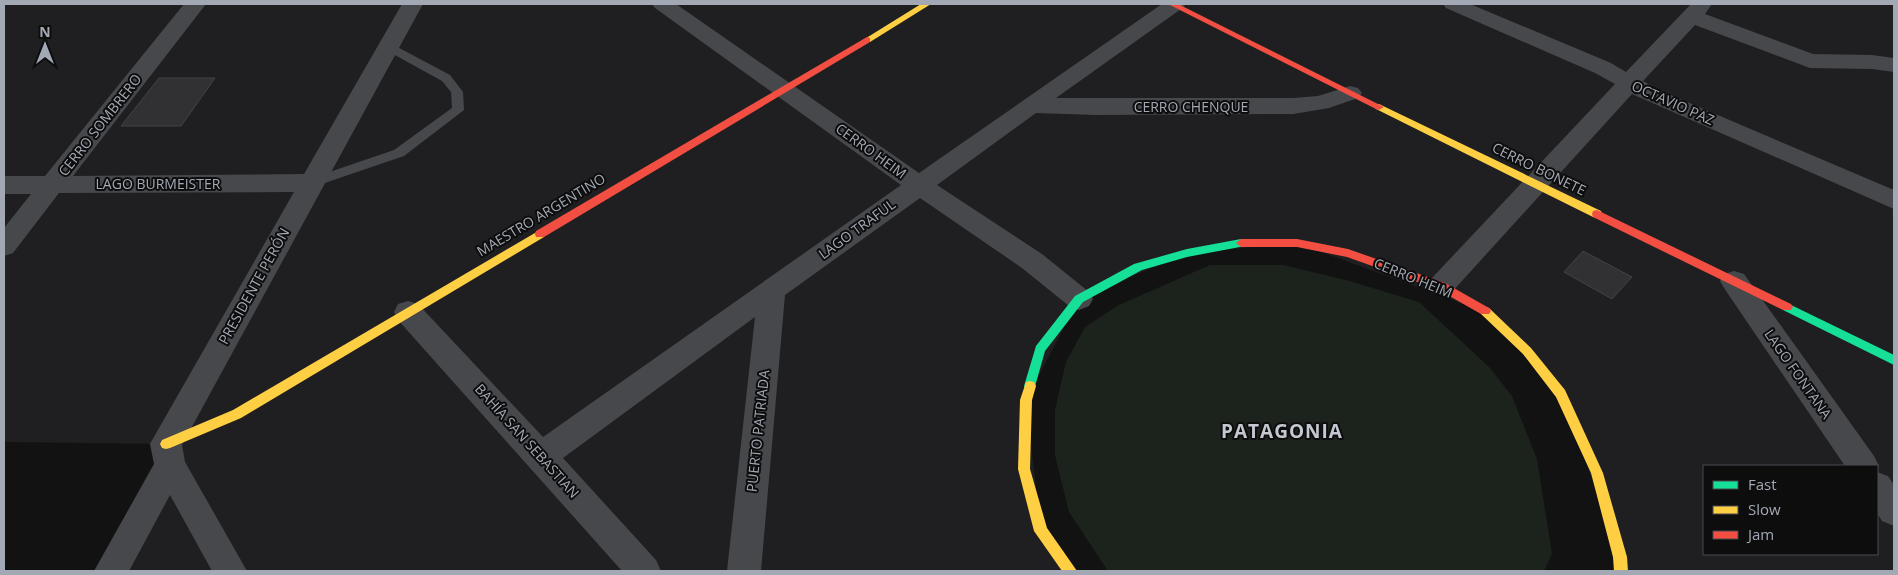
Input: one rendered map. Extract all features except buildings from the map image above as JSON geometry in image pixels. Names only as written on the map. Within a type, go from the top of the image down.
[{"type":"street","name":"CERRO SOMBRERO","points":[[4,246],[195,4]]},
{"type":"street","name":"PRESIDENTE PERÓN","points":[[111,571],[168,454],[311,183],[412,4]]},
{"type":"street","name":"CERRO HEIM","points":[[662,4],[918,185],[1032,261],[1079,299]]},
{"type":"street","name":"MAESTRO ARGENTINO","points":[[168,454],[927,4]]},
{"type":"street","name":"CERRO BONETE","points":[[1173,4],[1894,360]]},
{"type":"street","name":"LAGO TRAFUL","points":[[541,456],[1173,4]]},
{"type":"street","name":"OCTAVIO PAZ","points":[[1453,4],[1603,68],[1651,95],[1894,200]]},
{"type":"street","points":[[1441,286],[1534,183],[1696,10],[1810,61],[1872,62],[1894,65]]},
{"type":"street","name":"CERRO CHENQUE","points":[[1031,105],[1096,107],[1293,106],[1321,103],[1350,93]]},
{"type":"street","name":"LAGO BURMEISTER","points":[[4,185],[311,183]]},
{"type":"street","name":"CERRO HEIM","points":[[1070,571],[1041,531],[1024,469],[1026,400],[1040,349],[1079,299],[1138,268],[1187,253],[1247,242],[1297,243],[1348,253],[1441,286],[1488,313],[1527,351],[1560,394],[1597,474],[1620,557],[1621,571]]},
{"type":"street","name":"LAGO FONTANA","points":[[1734,281],[1862,465]]},
{"type":"street","name":"PUERTO PATRIADA","points":[[744,571],[772,290]]},
{"type":"street","name":"BAHÍA SAN SEBASTIAN","points":[[408,312],[644,571]]},
{"type":"street","points":[[168,454],[230,571]]},
{"type":"street","points":[[1878,487],[1894,511]]},
{"type":"lane","points":[[311,183],[399,153],[458,110],[460,100],[454,85],[446,78],[388,46]]},
{"type":"shaded area","points":[[4,4],[1894,4],[1894,571],[1621,571],[1620,557],[1561,394],[1488,313],[1297,243],[1187,253],[1079,299],[1026,400],[1041,531],[1070,571],[111,571],[157,487],[165,444],[4,442]]},
{"type":"shaded area","points":[[1210,265],[1283,265],[1346,280],[1419,302],[1489,367],[1512,396],[1537,459],[1552,554],[1544,571],[1108,571],[1069,512],[1055,455],[1055,410],[1066,362],[1085,327],[1119,305]]},
{"type":"traffic: fast","points":[[1030,386],[1040,349],[1079,299],[1138,267],[1187,253],[1241,243]]},
{"type":"traffic: fast","points":[[1787,307],[1894,360]]},
{"type":"traffic: slow","points":[[867,40],[927,4]]},
{"type":"traffic: slow","points":[[1379,107],[1597,214]]},
{"type":"traffic: slow","points":[[166,444],[237,414],[540,234]]},
{"type":"traffic: slow","points":[[1485,311],[1527,351],[1561,394],[1597,473],[1620,557],[1621,571]]},
{"type":"traffic: slow","points":[[1030,386],[1026,400],[1024,469],[1041,531],[1070,571]]},
{"type":"traffic: jam","points":[[1172,4],[1379,107]]},
{"type":"traffic: jam","points":[[540,234],[867,40]]},
{"type":"traffic: jam","points":[[1597,214],[1787,307]]},
{"type":"traffic: jam","points":[[1241,243],[1297,243],[1348,253],[1441,286],[1485,311]]},
{"type":"district","name":"PATAGONIA","points":[[1282,431]]}]
